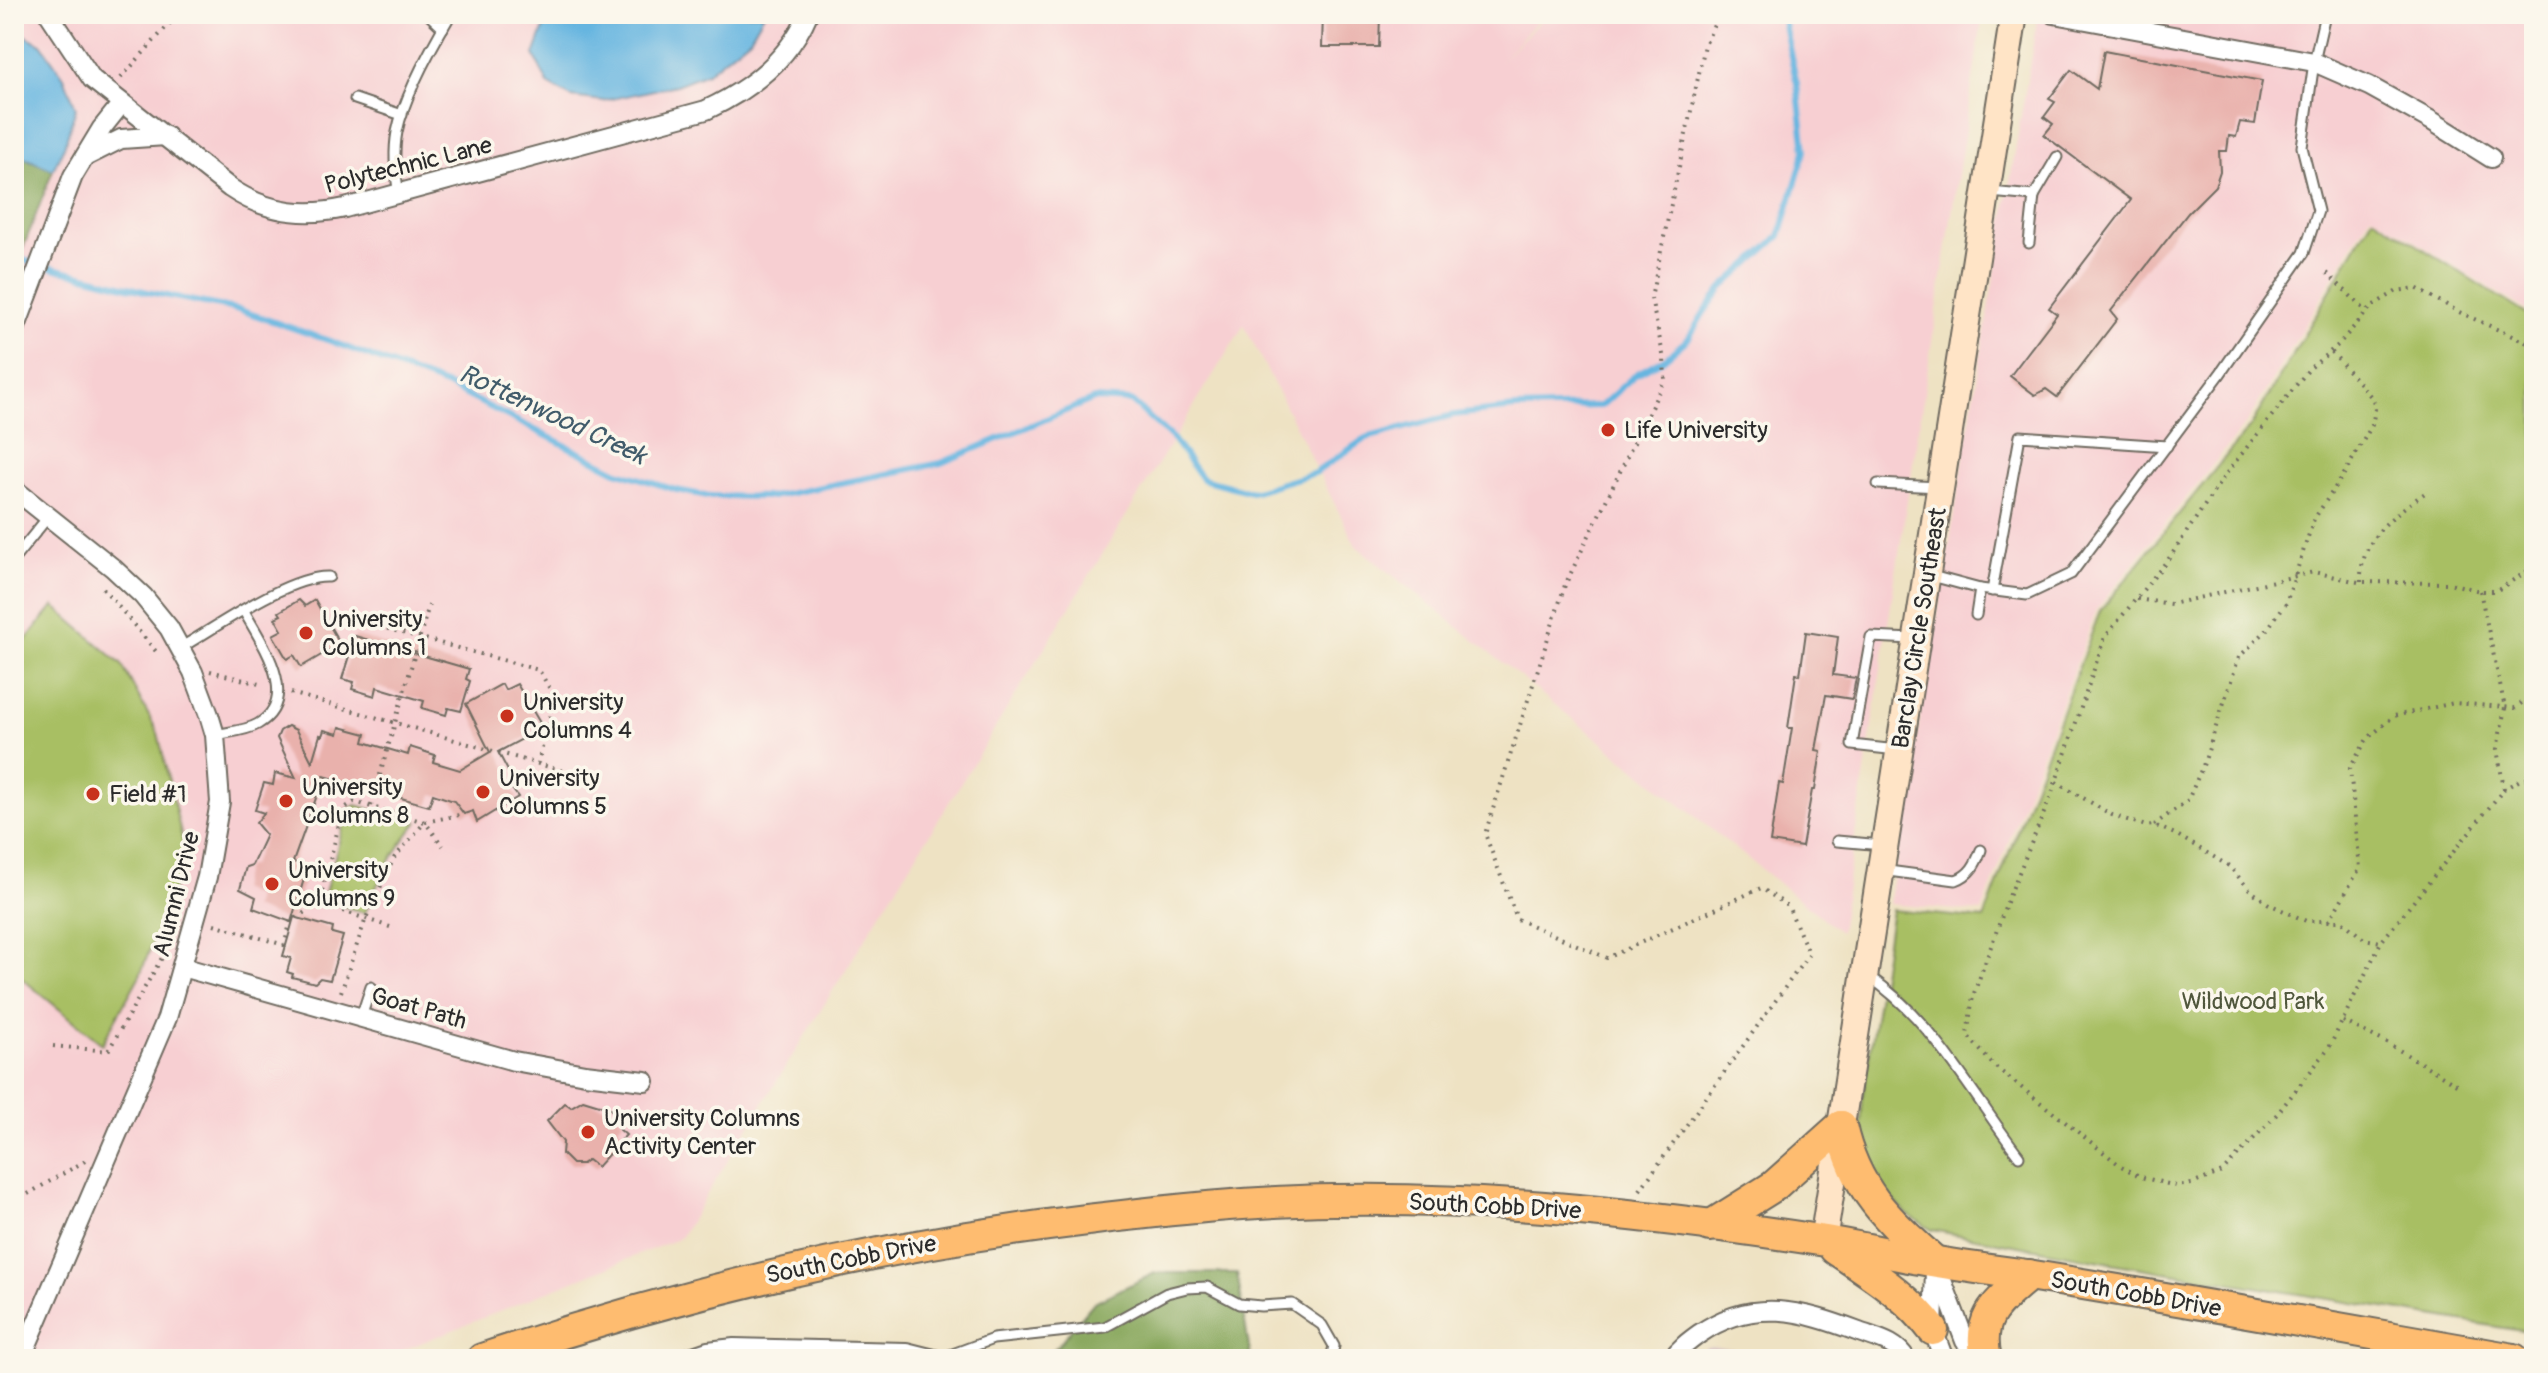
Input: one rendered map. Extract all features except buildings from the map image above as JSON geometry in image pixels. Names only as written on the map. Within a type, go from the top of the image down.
[{"type":"main road","points":[[1710,1226],[1774,1186],[1841,1126]]},
{"type":"main road","points":[[1841,1126],[1847,1155],[1857,1177],[1894,1225],[1935,1262]]},
{"type":"main road","name":"South Cobb Drive","points":[[482,1359],[668,1300],[905,1247],[1038,1226],[1190,1208],[1334,1200],[1494,1205],[1622,1215],[1823,1241],[2514,1359]]},
{"type":"main road","points":[[1823,1241],[1895,1291],[1913,1306],[1933,1330]]},
{"type":"main road","points":[[1986,1359],[1982,1335],[1987,1320],[1995,1307],[2029,1275]]},
{"type":"street","name":"Polytechnic Lane","points":[[49,14],[92,79],[230,188],[269,208],[295,212],[322,212],[399,194],[706,110],[727,100],[764,74],[793,41],[808,14]]},
{"type":"street","name":"Barclay Circle Southeast","points":[[1823,1241],[2014,14]]},
{"type":"street","points":[[2054,14],[2314,62],[2369,86],[2491,158]]},
{"type":"street","points":[[14,332],[81,160],[122,103]]},
{"type":"street","points":[[81,160],[121,139],[166,136]]},
{"type":"street","name":"Alumni Drive","points":[[14,489],[129,582],[156,611],[180,648],[203,695],[215,735],[220,802],[204,920],[189,944],[160,1037],[21,1359]]},
{"type":"street","name":"Goat Path","points":[[182,967],[533,1065],[645,1081]]},
{"type":"street","points":[[1935,1262],[1933,1330],[1944,1359]]},
{"type":"street","points":[[1935,1262],[1965,1341],[1977,1359]]},
{"type":"street","points":[[1672,1359],[1680,1348],[1713,1324],[1754,1310],[1784,1310],[1833,1323],[1899,1347],[1906,1359]]},
{"type":"street","points":[[685,1359],[708,1351],[734,1348],[906,1352],[937,1359]]},
{"type":"lane","points":[[428,14],[443,28]]},
{"type":"lane","points":[[399,194],[394,160],[397,130],[451,14]]},
{"type":"lane","points":[[1928,575],[1980,589],[2027,595],[2071,574],[2167,446],[2304,253],[2318,211],[2302,147],[2314,62],[2325,14]]},
{"type":"lane","points":[[355,99],[402,115]]},
{"type":"lane","points":[[2029,243],[2034,196],[2057,157]]},
{"type":"lane","points":[[1986,191],[2034,196]]},
{"type":"lane","points":[[1992,591],[2020,436],[2167,446]]},
{"type":"lane","points":[[1878,484],[1941,487]]},
{"type":"lane","points":[[14,559],[48,517]]},
{"type":"lane","points":[[180,648],[298,582],[329,577]]},
{"type":"lane","points":[[1976,615],[1980,589]]},
{"type":"lane","points":[[215,735],[259,724],[274,707],[279,689],[272,664],[244,611]]},
{"type":"lane","points":[[1900,750],[1852,745],[1871,637],[1918,640]]},
{"type":"lane","points":[[1837,841],[1956,880],[1973,868],[1981,850]]},
{"type":"lane","points":[[1865,975],[1881,985],[1940,1043],[2019,1156]]},
{"type":"lane","points":[[361,1017],[371,987]]},
{"type":"lane","points":[[937,1359],[993,1339],[1105,1327],[1167,1293],[1207,1287],[1239,1304],[1292,1304],[1322,1325],[1334,1346],[1331,1359]]},
{"type":"path","points":[[1622,1215],[1809,954],[1788,906],[1761,888],[1607,958],[1517,919],[1485,834],[1565,585],[1665,379],[1664,359],[1651,298],[1705,45],[1719,14]]},
{"type":"path","points":[[2327,273],[2367,312]]},
{"type":"path","points":[[2534,346],[2416,288],[2397,291],[2367,312],[2331,351],[2309,369],[2225,475],[2170,557],[2105,637],[2056,782],[1973,996],[1967,1035],[1994,1066],[2121,1166],[2141,1177],[2176,1186],[2192,1184],[2222,1172],[2277,1114],[2329,1048],[2381,942],[2447,864],[2504,789],[2520,780],[2534,778]]},
{"type":"path","points":[[2056,782],[2112,815],[2146,826],[2154,825],[2188,800],[2204,763],[2239,657],[2273,622],[2286,603],[2314,519],[2372,425],[2375,410],[2373,399],[2331,351]]},
{"type":"path","points":[[2361,582],[2365,548],[2399,511],[2428,491]]},
{"type":"path","points":[[2136,599],[2171,604],[2314,572],[2361,582],[2449,583],[2480,591],[2496,591],[2534,567]]},
{"type":"path","points":[[95,578],[163,661]]},
{"type":"path","points":[[2480,591],[2505,708],[2497,749],[2504,789]]},
{"type":"path","points":[[371,806],[429,605]]},
{"type":"path","points":[[333,614],[539,670],[555,698],[538,763]]},
{"type":"path","points":[[193,672],[215,671],[570,773]]},
{"type":"path","points":[[290,684],[290,705]]},
{"type":"path","points":[[2329,921],[2360,868],[2350,768],[2367,739],[2394,716],[2454,703],[2515,708],[2534,694]]},
{"type":"path","points":[[53,1046],[108,1051],[170,943],[204,946],[204,920],[284,945],[291,921],[319,903],[343,809],[354,802],[425,822],[464,814]]},
{"type":"path","points":[[425,822],[443,846]]},
{"type":"path","points":[[335,1009],[366,918],[394,858],[425,822]]},
{"type":"path","points":[[2154,825],[2229,866],[2250,890],[2269,904],[2306,921],[2342,921],[2364,939],[2381,942]]},
{"type":"path","points":[[319,903],[390,927]]},
{"type":"path","points":[[2343,1021],[2458,1085]]},
{"type":"path","points":[[14,1202],[112,1146]]},
{"type":"shaded area","points":[[14,14],[1544,14],[1499,63],[1547,14],[1983,14],[1840,932],[1356,546],[1244,325],[680,1238],[381,1359],[14,1359]]},
{"type":"shaded area","points":[[2038,14],[2534,14],[2534,315],[2371,214],[2248,421],[2097,609],[1982,912],[1889,904]]},
{"type":"shaded area","points":[[1706,1347],[1891,1359],[1704,1359]]},
{"type":"green space","points":[[14,153],[53,170],[14,272]]},
{"type":"green space","name":"Wildwood Park","points":[[2373,217],[2534,319],[2534,1333],[1932,1230],[1904,1212],[1882,1188],[1867,1156],[1861,1125],[1892,910],[1984,919],[2100,611],[2252,424]]},
{"type":"green space","name":"Field #1","points":[[54,606],[122,665],[158,733],[186,856],[140,975],[102,1044],[14,972],[14,654]]},
{"type":"green space","points":[[356,805],[418,822],[388,865],[365,913],[328,902],[324,896],[348,809]]},
{"type":"green space","points":[[1155,1273],[1237,1273],[1251,1359],[1046,1359],[1094,1302]]},
{"type":"water","points":[[549,14],[764,14],[750,38],[707,73],[676,85],[603,101],[571,97],[548,84],[534,55]]},
{"type":"water","points":[[15,30],[41,44],[64,77],[76,108],[53,170],[14,153]]},
{"type":"waterway","name":"Rottenwood Creek","points":[[14,258],[148,292],[240,310],[330,341],[448,386],[616,471],[676,490],[708,496],[771,497],[941,463],[1094,399],[1131,401],[1173,439],[1202,479],[1252,492],[1315,473],[1366,438],[1453,415],[1515,408],[1601,406],[1636,374],[1664,359],[1688,339],[1722,288],[1780,236],[1805,151],[1784,14]]},
{"type":"place","name":"Life University","points":[[1608,430]]},
{"type":"place","name":"University Columns 1","points":[[306,633]]},
{"type":"place","name":"University Columns 4","points":[[507,716]]},
{"type":"place","name":"University Columns 5","points":[[483,792]]},
{"type":"place","name":"Field #1","points":[[93,794]]},
{"type":"place","name":"University Columns 8","points":[[286,801]]},
{"type":"place","name":"University Columns 9","points":[[272,884]]},
{"type":"place","name":"University Columns Activity Center","points":[[588,1132]]}]
